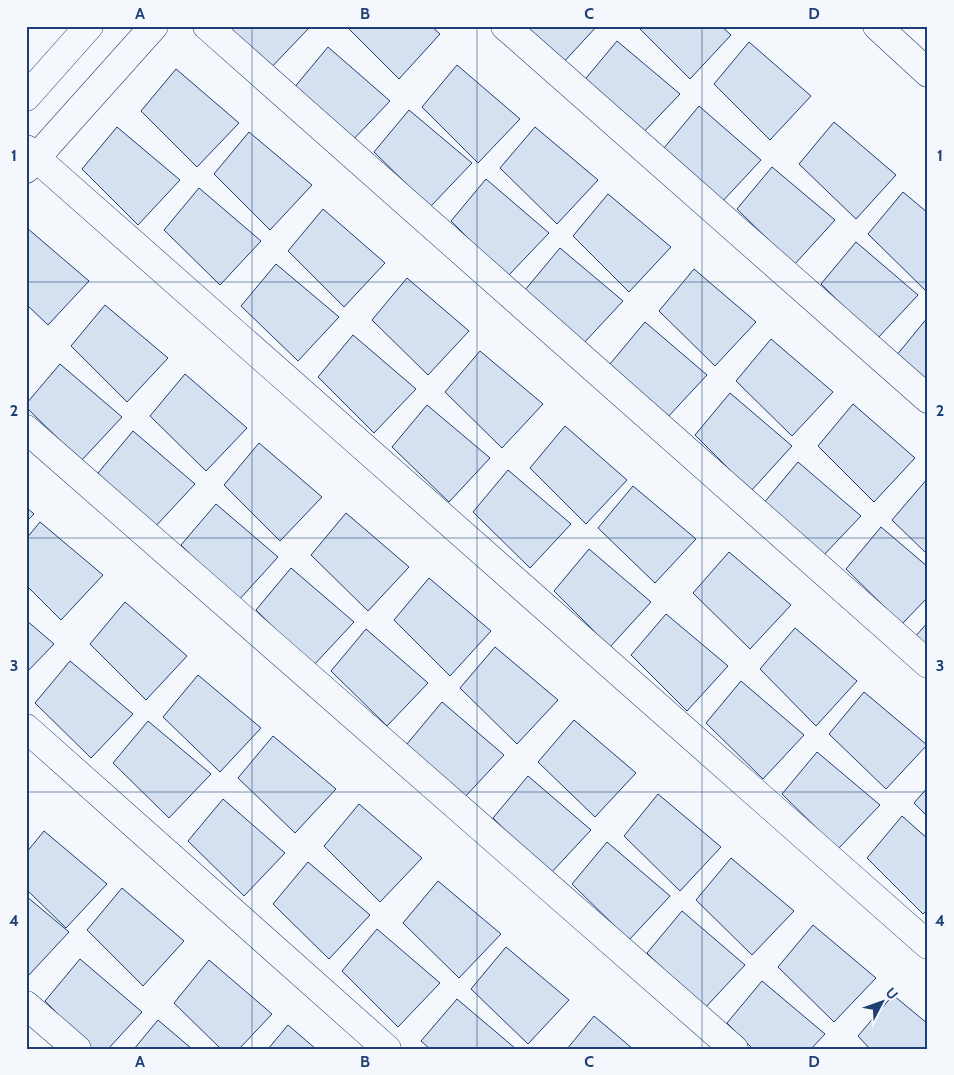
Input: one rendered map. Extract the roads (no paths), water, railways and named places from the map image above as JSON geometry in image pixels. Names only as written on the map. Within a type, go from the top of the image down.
[{"type":"street","points":[[26,97],[89,26]]},
{"type":"street","points":[[154,26],[30,159],[928,944]]},
{"type":"street","points":[[207,26],[928,664]]},
{"type":"street","points":[[505,26],[928,399]]},
{"type":"street","points":[[877,26],[928,73]]},
{"type":"street","points":[[26,429],[734,1049]]},
{"type":"street","points":[[26,728],[387,1049]]},
{"type":"street","points":[[26,1005],[76,1049]]}]
